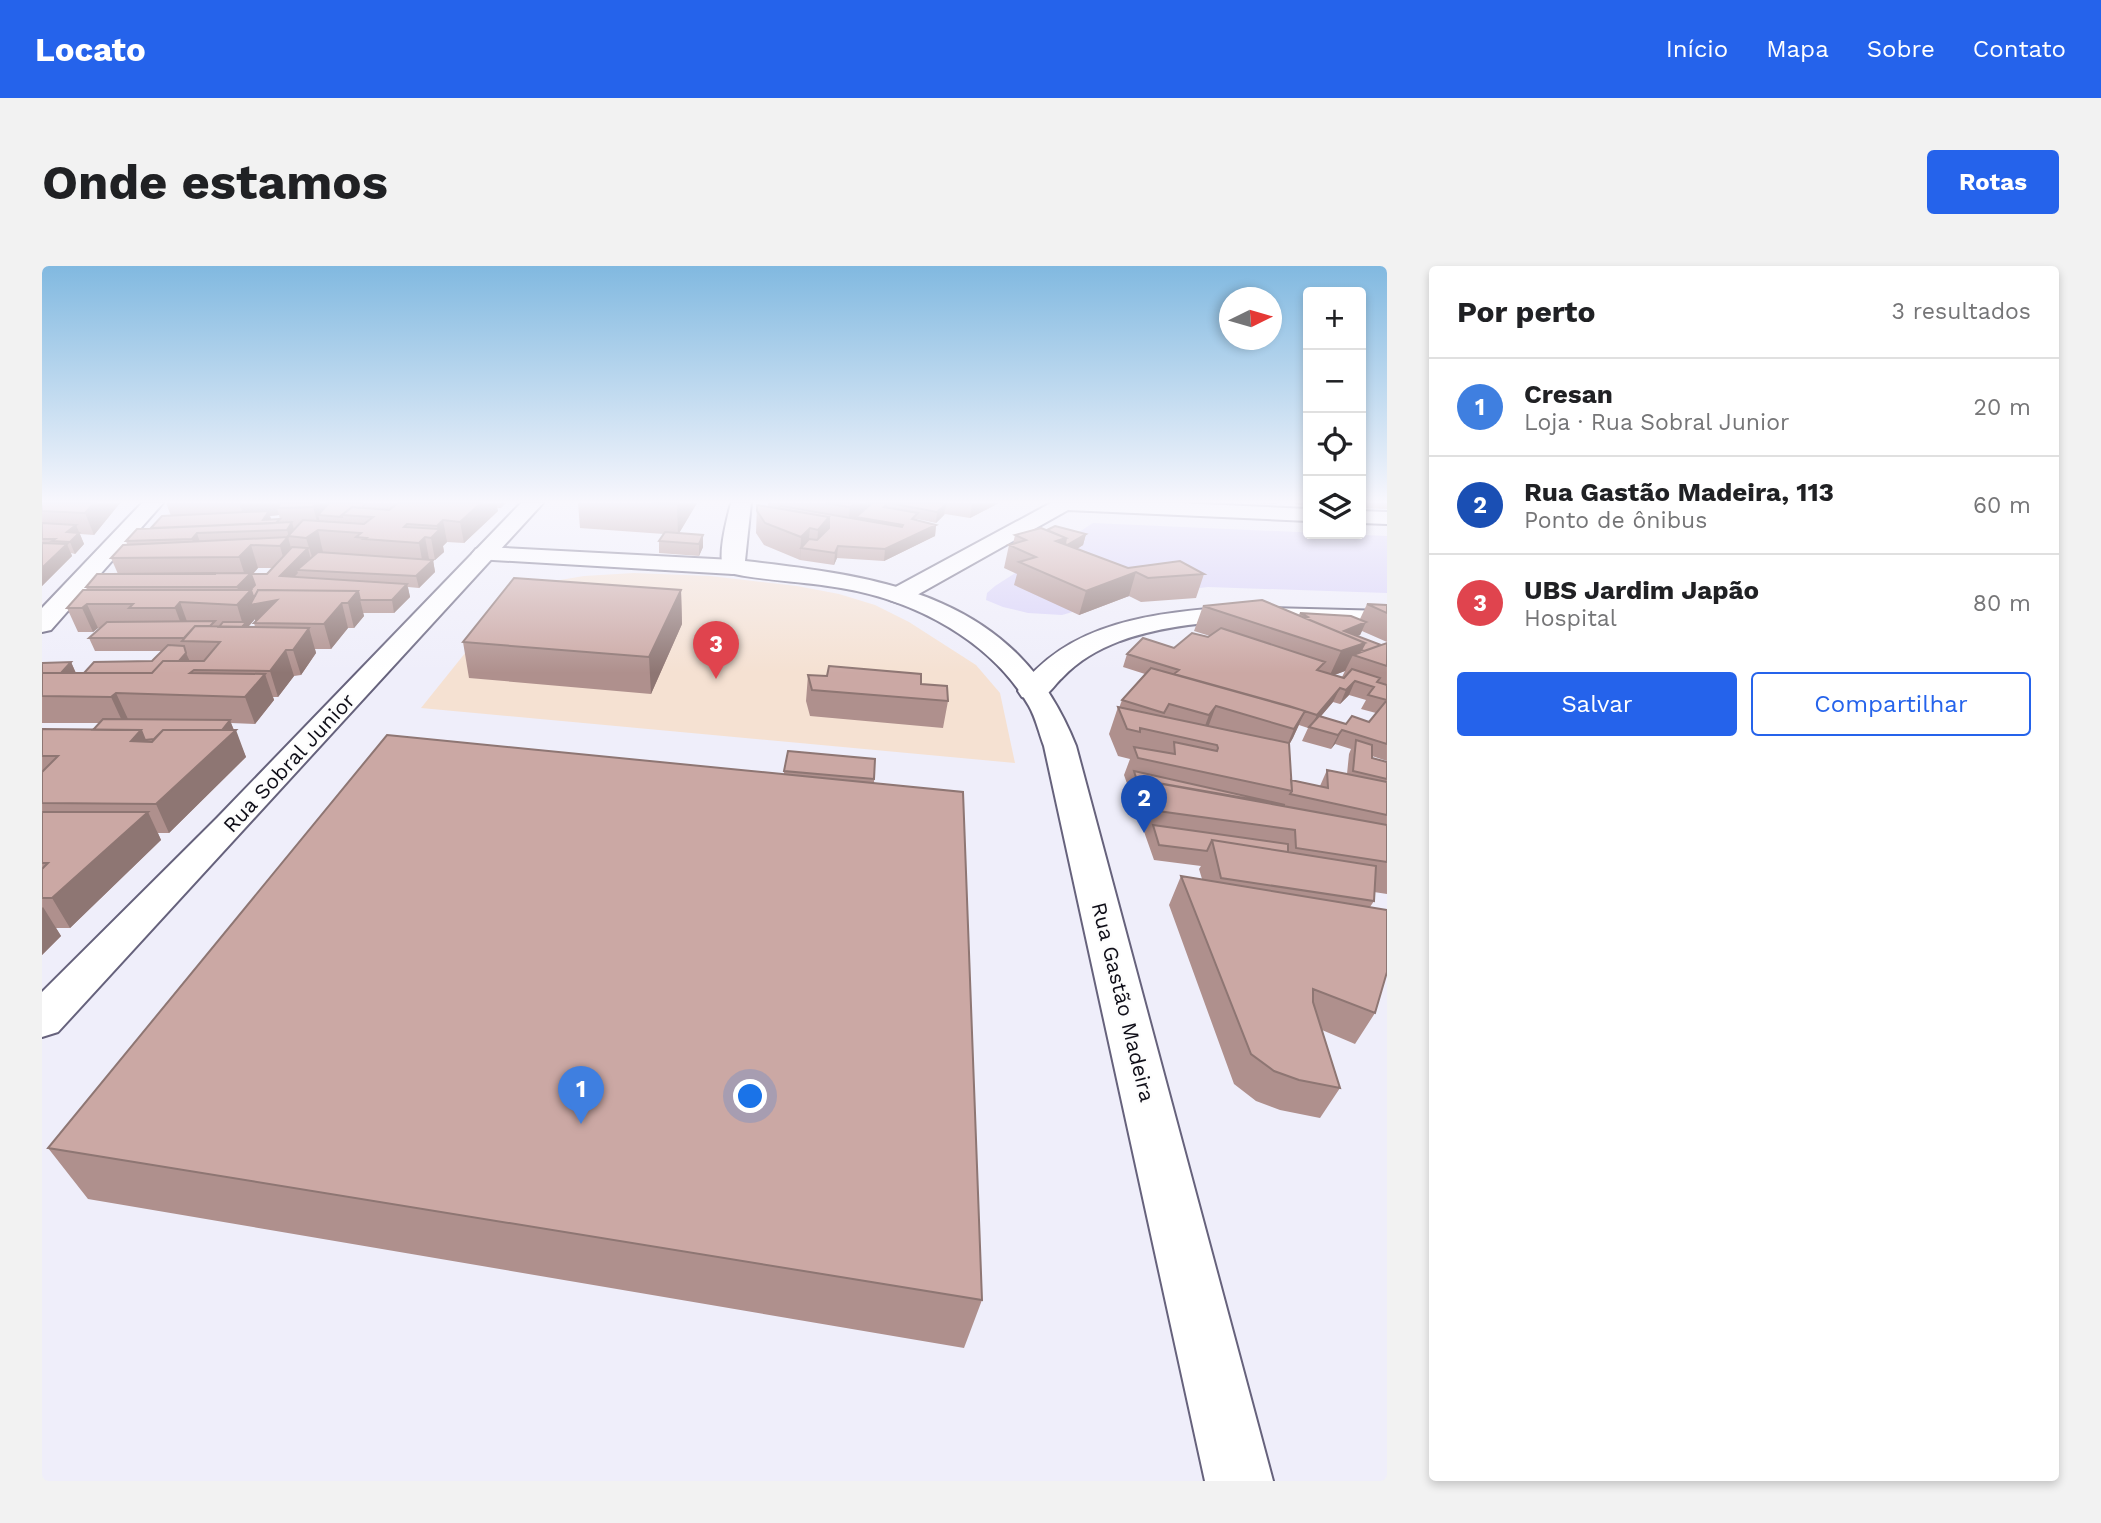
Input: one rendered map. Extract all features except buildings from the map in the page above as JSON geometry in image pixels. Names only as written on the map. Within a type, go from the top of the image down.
[{"type":"street","points":[[42,624],[101,560]]},
{"type":"street","name":"Rua Sobral Junior","points":[[42,1020],[221,836],[479,560]]},
{"type":"street","name":"Rua Gastão Madeira","points":[[593,560],[733,567],[856,583],[899,595],[922,603],[972,633],[1007,660],[1034,691],[1045,707],[1060,746],[1239,1481]]},
{"type":"street","points":[[733,560],[733,567]]},
{"type":"street","points":[[899,595],[963,560]]},
{"type":"street","points":[[1034,691],[1060,662],[1088,643],[1132,629],[1181,620],[1237,616],[1387,619]]},
{"type":"shaded area","points":[[1036,560],[1387,560],[1387,593],[1208,587],[1125,597],[1062,615],[1028,613],[1003,607],[986,600],[987,593]]},
{"type":"shaded area","points":[[634,573],[710,576],[797,586],[839,594],[875,605],[909,622],[976,665],[1000,693],[1015,763],[421,708],[518,587],[584,576]]},
{"type":"place","name":"UBS Jardim Japão","points":[[716,679]]},
{"type":"place","name":"Rua Gastão Madeira, 113","points":[[1144,833]]},
{"type":"place","name":"Cresan","points":[[581,1124]]}]
